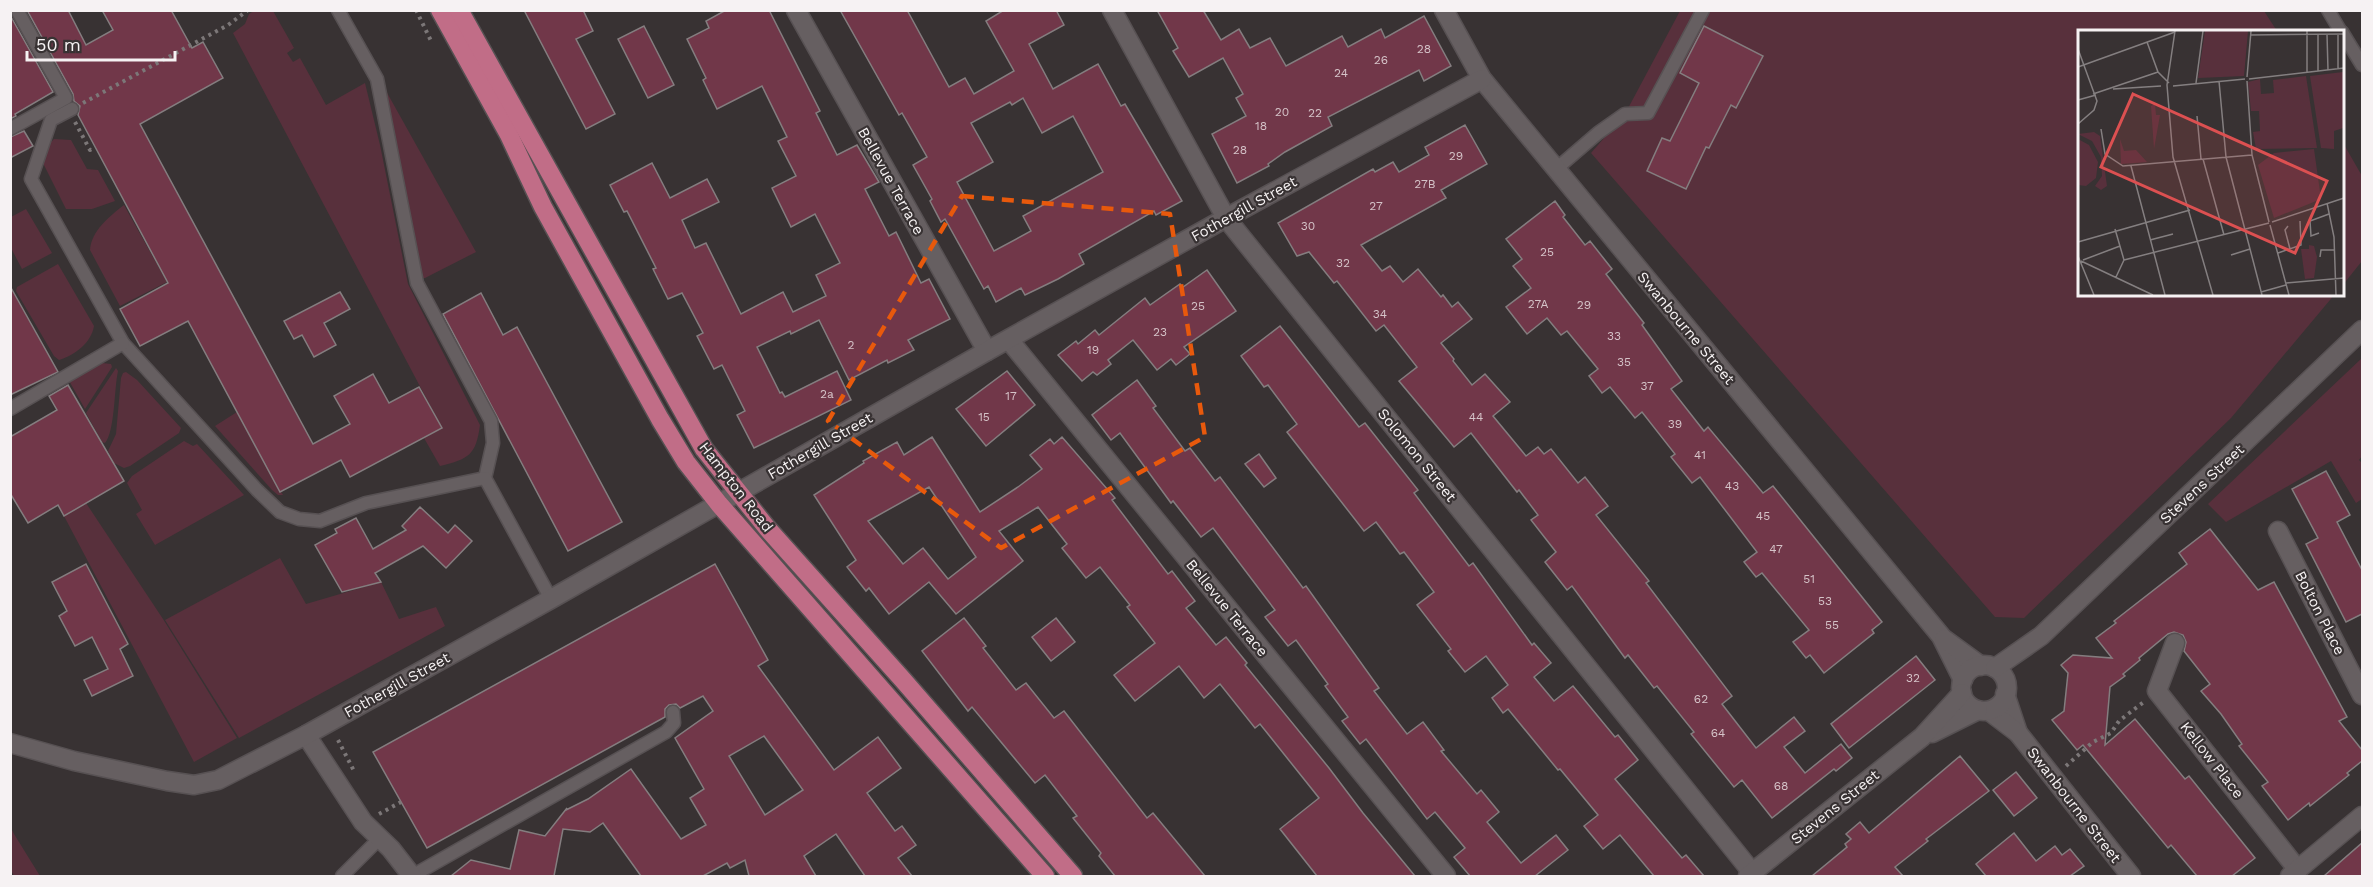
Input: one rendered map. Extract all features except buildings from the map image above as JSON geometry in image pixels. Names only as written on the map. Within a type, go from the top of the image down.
[{"type":"main road","name":"Hampton Road","points":[[440,10],[508,135],[543,207],[660,420],[686,462],[719,504],[1045,876]]},
{"type":"main road","name":"Hampton Road","points":[[459,10],[665,382],[704,448],[738,493],[1073,876]]},
{"type":"street","name":"Bellevue Terrace","points":[[796,10],[987,351]]},
{"type":"street","name":"Solomon Street","points":[[1112,10],[1226,218],[1752,875]]},
{"type":"street","name":"Swanbourne Street","points":[[1444,10],[1482,79],[1941,636],[1962,686]]},
{"type":"street","name":"Fothergill Street","points":[[10,743],[74,760],[194,785],[218,780],[306,735],[551,599],[987,351],[1482,79]]},
{"type":"street","name":"Stevens Street","points":[[1922,737],[1997,706],[2004,700],[2006,689],[2041,636],[2362,330]]},
{"type":"street","name":"Bellevue Terrace","points":[[1009,340],[1446,876]]},
{"type":"street","name":"Bolton Place","points":[[2278,531],[2362,695]]},
{"type":"street","name":"Swanbourne Street","points":[[1941,636],[1988,667]]},
{"type":"street","name":"Stevens Street","points":[[1752,875],[1922,737],[1962,686],[1969,671],[1988,667],[2041,636]]},
{"type":"street","points":[[2157,692],[2175,643]]},
{"type":"street","points":[[1988,667],[2001,673],[2006,689]]},
{"type":"street","points":[[1962,686],[1968,704],[1983,710]]},
{"type":"street","name":"Swanbourne Street","points":[[2006,689],[2018,733]]},
{"type":"street","name":"Kellow Place","points":[[2157,692],[2294,873]]},
{"type":"street","name":"Swanbourne Street","points":[[1983,710],[2018,733],[2131,876]]},
{"type":"street","points":[[306,735],[363,822],[391,849],[412,876]]},
{"type":"street","points":[[2294,873],[2362,816]]},
{"type":"lane","points":[[10,129],[66,98],[17,10]]},
{"type":"lane","points":[[338,10],[377,79],[417,283],[491,421],[493,442],[485,478],[551,599]]},
{"type":"lane","points":[[1556,170],[1598,133],[1625,114],[1648,112],[1703,10]]},
{"type":"lane","points":[[2328,10],[2340,30]]},
{"type":"lane","points":[[2343,35],[2362,65]]},
{"type":"lane","points":[[72,113],[51,120],[31,180],[123,343],[257,490],[280,512],[299,519],[320,521],[366,502],[485,478]]},
{"type":"lane","points":[[10,409],[123,343]]},
{"type":"lane","points":[[412,876],[666,732],[674,723],[673,712]]},
{"type":"lane","points":[[342,876],[379,839]]},
{"type":"path","points":[[95,147],[90,150],[72,113],[228,25],[248,10]]},
{"type":"path","points":[[416,10],[432,43]]},
{"type":"path","points":[[2062,769],[2094,742],[2111,733],[2119,720],[2157,692]]},
{"type":"path","points":[[338,740],[359,780]]},
{"type":"path","points":[[374,806],[379,814],[401,802]]},
{"type":"highlighted area","points":[[962,196],[1170,214],[1205,437],[1001,548],[828,421]]},
{"type":"shaded area","points":[[254,11],[273,11],[294,48],[287,53],[293,62],[300,58],[326,105],[365,83],[408,284],[480,425],[473,449],[458,461],[440,466],[424,438],[442,428],[233,33],[245,24],[249,14]]},
{"type":"shaded area","points":[[1680,11],[2264,11],[2276,30],[2078,30],[2078,296],[2333,296],[2231,418],[2024,618],[1995,617],[1591,153],[1625,114]]},
{"type":"shaded area","points":[[381,82],[476,252],[425,278],[422,278]]},
{"type":"shaded area","points":[[54,139],[71,140],[87,169],[98,170],[115,201],[92,209],[66,209],[42,161],[47,146]]},
{"type":"shaded area","points":[[2343,143],[2362,176],[2362,261],[2343,285]]},
{"type":"shaded area","points":[[124,205],[167,282],[120,306],[90,250],[98,230]]},
{"type":"shaded area","points":[[26,209],[52,253],[22,269],[11,248],[11,217]]},
{"type":"shaded area","points":[[58,264],[94,326],[90,338],[81,348],[59,360],[54,356],[16,291],[17,287]]},
{"type":"shaded area","points":[[2362,358],[2362,456],[2359,460],[2362,463],[2362,499],[2356,503],[2331,461],[2226,522],[2208,504]]},
{"type":"shaded area","points":[[111,364],[112,367],[85,409],[67,377],[92,365]]},
{"type":"shaded area","points":[[116,368],[118,371],[111,429],[105,443],[102,442],[86,413]]},
{"type":"shaded area","points":[[126,372],[137,380],[181,428],[179,433],[124,468],[114,463],[108,451],[116,434],[121,378]]},
{"type":"shaded area","points":[[237,412],[283,495],[278,495],[272,490],[215,426]]},
{"type":"shaded area","points":[[184,441],[193,446],[197,444],[244,495],[155,545],[136,514],[142,510],[127,483],[132,476]]},
{"type":"shaded area","points":[[86,503],[163,619],[237,738],[194,762],[64,516]]},
{"type":"shaded area","points":[[280,558],[306,604],[381,582],[399,619],[436,607],[445,626],[239,738],[165,620]]},
{"type":"shaded area","points":[[11,828],[40,876],[14,876],[11,870]]}]
